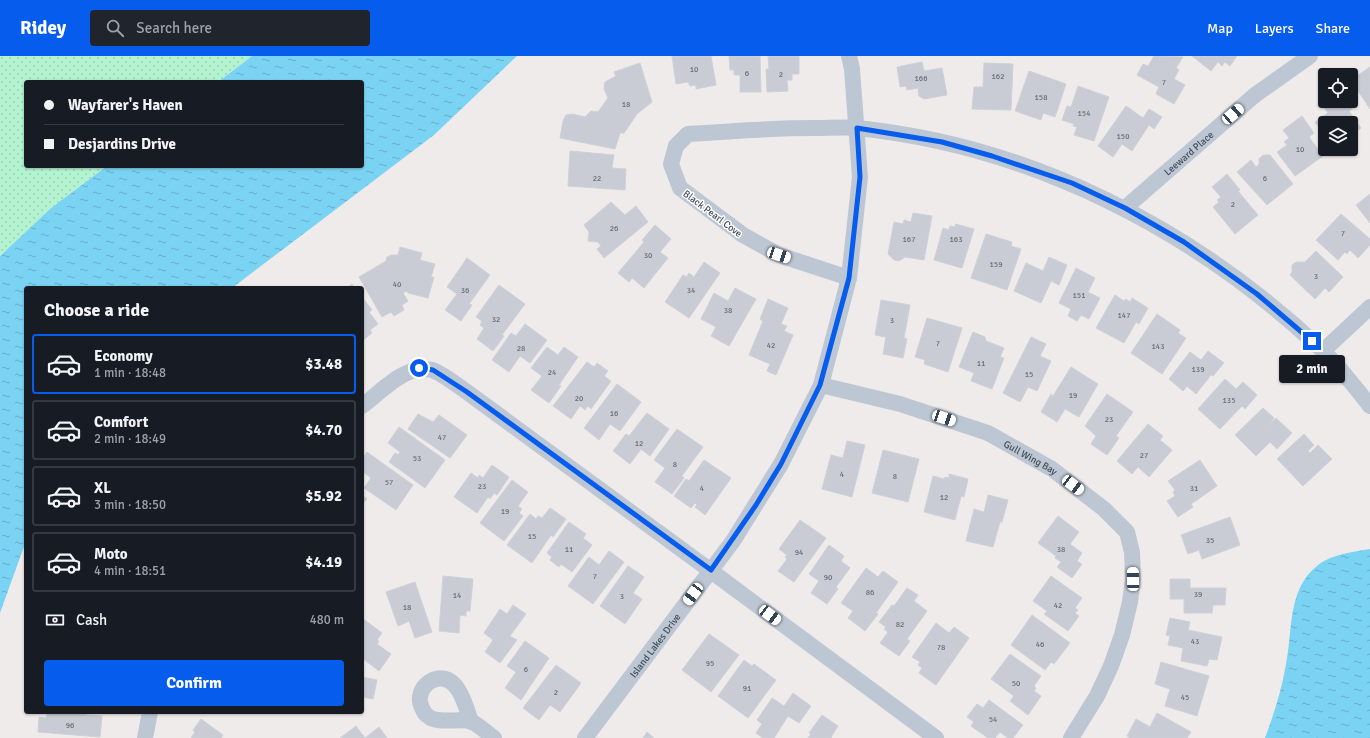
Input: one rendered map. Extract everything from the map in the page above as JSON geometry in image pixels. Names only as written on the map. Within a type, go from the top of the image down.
[{"type":"street","name":"Island Lakes Drive","points":[[585,738],[711,570],[756,505],[781,464],[820,385],[849,278],[860,177],[852,69],[849,56]]},
{"type":"street","name":"Leeward Place","points":[[1125,208],[1255,95],[1310,56]]},
{"type":"street","name":"Black Pearl Cove","points":[[849,278],[779,255],[743,235],[680,188],[670,164],[676,146],[688,134],[799,128],[857,128],[942,142],[992,156],[1072,183],[1125,208],[1184,242],[1257,294],[1323,351],[1370,406]]},
{"type":"street","points":[[1323,351],[1370,307]]},
{"type":"street","points":[[364,405],[406,374],[419,368],[433,370],[473,396],[711,570],[936,738]]},
{"type":"street","name":"Gull Wing Bay","points":[[820,385],[900,404],[988,433],[1052,469],[1104,509],[1127,532],[1132,552],[1133,579],[1130,602],[1122,635],[1111,666],[1097,696],[1070,738]]},
{"type":"street","points":[[145,738],[150,714]]},
{"type":"street","points":[[471,722],[494,738]]},
{"type":"green space","points":[[0,56],[252,56],[221,80],[24,80],[24,168],[104,168],[50,209],[0,256]]},
{"type":"water","points":[[252,56],[517,56],[434,135],[235,286],[24,286],[24,547],[0,613],[0,256],[50,209],[104,168],[364,168],[364,80],[221,80]]},
{"type":"water","points":[[1370,549],[1370,738],[1265,738],[1275,711],[1282,683],[1293,611],[1301,586],[1308,575],[1324,561],[1343,554]]},
{"type":"building","points":[[672,56],[711,56],[716,85],[696,89],[696,85],[690,86],[688,82],[676,84]]},
{"type":"building","points":[[729,56],[760,56],[761,92],[740,92],[740,75],[734,75],[734,70],[730,70]]},
{"type":"building","points":[[768,56],[799,56],[799,74],[792,74],[792,80],[787,80],[788,91],[767,92],[766,69],[769,69]]},
{"type":"building","points":[[1154,56],[1183,57],[1176,68],[1179,70],[1174,79],[1185,85],[1174,104],[1156,94],[1159,87],[1137,75],[1143,64],[1148,66]]},
{"type":"building","points":[[1192,56],[1237,56],[1230,66],[1225,62],[1222,66],[1218,62],[1211,71]]},
{"type":"building","points":[[922,62],[924,71],[942,68],[947,95],[924,99],[919,96],[918,88],[907,90],[906,86],[900,87],[897,67]]},
{"type":"building","points":[[640,63],[652,102],[637,114],[624,133],[620,133],[615,149],[560,138],[563,121],[566,115],[572,114],[585,117],[591,111],[598,112],[608,98],[604,89],[605,82],[616,76],[614,72]]},
{"type":"building","points":[[984,63],[1013,64],[1011,110],[972,109],[974,87],[983,87]]},
{"type":"building","points":[[1370,67],[1370,109],[1358,91],[1358,75]]},
{"type":"building","points":[[1029,71],[1066,84],[1055,117],[1043,113],[1041,120],[1015,111]]},
{"type":"building","points":[[1078,86],[1109,97],[1094,141],[1074,135],[1077,127],[1073,126],[1074,124],[1062,120],[1067,106],[1071,107]]},
{"type":"building","points":[[1126,106],[1143,118],[1149,109],[1162,117],[1154,129],[1149,125],[1132,151],[1122,144],[1113,157],[1098,146]]},
{"type":"building","points":[[1324,108],[1351,108],[1349,111],[1353,116],[1324,116],[1328,113]]},
{"type":"building","points":[[1302,116],[1314,133],[1309,137],[1318,149],[1318,156],[1323,156],[1295,176],[1277,152],[1287,145],[1284,142],[1289,138],[1283,130]]},
{"type":"building","points":[[570,151],[614,155],[612,168],[626,169],[625,190],[568,186]]},
{"type":"building","points":[[1263,155],[1270,155],[1293,184],[1267,205],[1237,172],[1251,160],[1256,167],[1259,164],[1259,159]]},
{"type":"building","points":[[1227,174],[1240,190],[1238,191],[1258,215],[1235,234],[1213,207],[1219,202],[1217,200],[1221,197],[1212,187]]},
{"type":"building","points":[[1370,194],[1370,223],[1356,205]]},
{"type":"building","points":[[611,202],[625,215],[636,206],[648,222],[604,258],[597,249],[601,246],[598,242],[588,241],[589,232],[584,225]]},
{"type":"building","points":[[913,213],[932,216],[924,260],[905,257],[899,261],[894,260],[888,254],[894,222],[903,224],[904,220],[911,222]]},
{"type":"building","points":[[1341,214],[1370,239],[1370,245],[1358,258],[1350,250],[1347,254],[1345,252],[1338,260],[1316,240]]},
{"type":"building","points":[[956,224],[974,229],[962,268],[934,260],[943,228],[949,230],[950,226],[955,227]]},
{"type":"building","points":[[655,225],[671,239],[660,252],[668,258],[644,288],[632,278],[629,282],[618,273],[644,242],[642,240]]},
{"type":"building","points":[[986,234],[1012,242],[1011,246],[1021,249],[1007,290],[971,278]]},
{"type":"building","points":[[400,247],[422,253],[420,260],[435,264],[431,277],[434,277],[428,298],[408,293],[407,291],[403,293],[408,301],[402,305],[404,310],[394,316],[391,312],[382,317],[359,277],[386,261],[387,257],[398,255]]},
{"type":"building","points":[[1316,251],[1343,277],[1329,292],[1325,288],[1315,299],[1290,275],[1292,272],[1292,265],[1296,262],[1305,262]]},
{"type":"building","points":[[1049,257],[1067,265],[1059,285],[1051,281],[1041,303],[1014,291],[1026,263],[1043,271]]},
{"type":"building","points":[[467,258],[490,275],[469,304],[472,305],[461,321],[445,310],[457,294],[447,287]]},
{"type":"building","points":[[704,262],[720,273],[689,318],[665,302],[683,275],[687,277],[689,273],[694,277]]},
{"type":"building","points":[[1076,268],[1095,278],[1088,292],[1100,298],[1089,319],[1081,315],[1077,321],[1068,316],[1071,309],[1059,303]]},
{"type":"building","points":[[499,285],[525,304],[502,335],[504,336],[493,351],[477,339],[484,328],[480,325],[482,321],[476,317]]},
{"type":"building","points":[[735,288],[756,299],[729,346],[711,336],[716,327],[701,319],[714,293],[728,301]]},
{"type":"building","points":[[1115,295],[1124,301],[1126,299],[1130,302],[1132,298],[1148,308],[1139,324],[1136,322],[1124,343],[1096,328]]},
{"type":"building","points":[[768,299],[788,308],[781,324],[787,326],[784,331],[793,335],[776,375],[767,371],[770,364],[749,355],[763,321],[760,319]]},
{"type":"building","points":[[364,300],[372,310],[369,312],[378,324],[370,330],[372,333],[364,339]]},
{"type":"building","points":[[881,300],[910,305],[904,338],[907,339],[903,358],[883,354],[886,337],[875,335]]},
{"type":"building","points":[[1157,314],[1180,330],[1178,333],[1186,338],[1162,374],[1131,353]]},
{"type":"building","points":[[927,318],[962,328],[948,372],[924,364],[925,360],[915,357]]},
{"type":"building","points":[[525,324],[547,340],[530,363],[520,356],[509,372],[492,360],[511,333],[516,336]]},
{"type":"building","points":[[973,332],[985,337],[986,341],[1004,348],[1000,357],[1004,358],[992,389],[971,381],[974,373],[959,367]]},
{"type":"building","points":[[1031,337],[1046,344],[1040,356],[1051,361],[1037,391],[1028,387],[1020,402],[1003,393]]},
{"type":"building","points":[[547,347],[558,355],[564,347],[578,357],[549,403],[531,390],[542,376],[531,368]]},
{"type":"building","points":[[1208,351],[1224,363],[1213,376],[1211,375],[1196,394],[1187,386],[1183,391],[1169,379],[1190,352],[1201,360]]},
{"type":"building","points":[[587,362],[594,367],[597,363],[608,371],[604,376],[611,381],[591,409],[588,406],[585,410],[580,406],[571,419],[553,406]]},
{"type":"building","points":[[1071,367],[1098,384],[1079,417],[1065,409],[1057,422],[1041,412],[1051,394],[1053,396]]},
{"type":"building","points":[[1225,379],[1236,389],[1243,382],[1257,395],[1245,409],[1242,406],[1220,429],[1198,409]]},
{"type":"building","points":[[617,384],[641,402],[620,431],[610,424],[599,440],[584,428]]},
{"type":"building","points":[[1107,394],[1133,412],[1116,436],[1119,438],[1107,455],[1091,444],[1096,436],[1085,426]]},
{"type":"building","points":[[1263,408],[1274,418],[1269,425],[1276,418],[1292,433],[1277,449],[1270,442],[1256,456],[1235,435]]},
{"type":"building","points":[[647,413],[669,429],[650,456],[641,449],[630,464],[613,451],[626,434],[629,436]]},
{"type":"building","points":[[418,414],[433,422],[439,415],[467,435],[450,458],[408,429]]},
{"type":"building","points":[[1148,424],[1163,436],[1160,440],[1172,450],[1149,477],[1138,467],[1132,474],[1117,461]]},
{"type":"building","points":[[399,427],[445,460],[425,488],[389,462],[395,453],[398,455],[400,452],[388,443]]},
{"type":"building","points":[[677,429],[703,447],[682,476],[684,478],[672,494],[655,482],[665,468],[654,460]]},
{"type":"building","points":[[1304,434],[1314,445],[1308,451],[1310,453],[1318,445],[1332,459],[1303,486],[1277,459]]},
{"type":"building","points":[[847,441],[865,445],[852,497],[822,489],[831,455],[843,458]]},
{"type":"building","points":[[883,450],[919,459],[908,502],[872,493]]},
{"type":"building","points":[[367,452],[413,485],[396,510],[364,488],[371,478],[364,473],[364,456]]},
{"type":"building","points":[[704,460],[731,478],[705,515],[695,507],[697,505],[695,503],[691,508],[674,496],[686,479],[689,481]]},
{"type":"building","points":[[1200,460],[1217,486],[1191,504],[1193,507],[1178,517],[1167,501],[1175,496],[1173,492],[1175,490],[1168,481]]},
{"type":"building","points":[[492,465],[509,477],[497,495],[494,493],[490,499],[488,497],[477,513],[454,497],[471,473],[478,478],[479,475],[483,478]]},
{"type":"building","points":[[949,474],[968,479],[964,497],[961,496],[955,520],[924,512],[933,476],[944,479],[945,477],[949,478]]},
{"type":"building","points":[[512,480],[528,492],[518,506],[522,509],[519,513],[523,516],[504,541],[480,523]]},
{"type":"building","points":[[988,495],[1008,500],[993,547],[966,541],[974,509],[984,512]]},
{"type":"building","points":[[550,508],[566,519],[553,537],[551,535],[532,563],[507,545],[530,514],[536,519],[538,516],[542,518]]},
{"type":"building","points":[[1058,516],[1079,532],[1070,544],[1082,553],[1077,561],[1082,564],[1072,578],[1057,567],[1061,562],[1055,558],[1056,556],[1038,543]]},
{"type":"building","points":[[1230,517],[1240,545],[1202,559],[1199,550],[1188,554],[1181,535]]},
{"type":"building","points":[[800,520],[826,538],[794,582],[778,571],[787,559],[785,557],[787,555],[779,549]]},
{"type":"building","points":[[569,522],[586,534],[583,538],[592,545],[572,572],[561,564],[559,567],[550,560],[552,557],[547,553]]},
{"type":"building","points":[[829,545],[844,556],[841,561],[850,568],[836,587],[838,589],[827,604],[811,593],[819,581],[809,574]]},
{"type":"building","points":[[609,551],[624,562],[593,604],[568,586],[589,557],[599,565]]},
{"type":"building","points":[[628,566],[644,577],[633,593],[642,599],[625,624],[600,606]]},
{"type":"building","points":[[866,568],[878,577],[883,571],[898,582],[876,613],[878,614],[865,631],[848,618],[853,611],[841,603]]},
{"type":"building","points":[[443,576],[473,579],[470,611],[466,611],[466,616],[460,615],[459,633],[439,631]]},
{"type":"building","points":[[1051,576],[1082,598],[1075,608],[1078,610],[1075,613],[1079,616],[1068,631],[1044,614],[1047,611],[1033,601]]},
{"type":"building","points":[[1170,579],[1190,579],[1190,588],[1226,588],[1225,605],[1213,605],[1212,613],[1184,613],[1184,599],[1170,599]]},
{"type":"building","points":[[415,582],[432,632],[415,638],[409,621],[398,626],[386,592]]},
{"type":"building","points":[[907,588],[918,595],[914,601],[927,611],[907,639],[910,641],[899,656],[880,643],[888,632],[884,629],[886,627],[879,622],[892,605],[894,606]]},
{"type":"building","points":[[513,605],[526,614],[510,636],[517,640],[500,663],[485,652],[493,640],[484,633],[500,609],[507,614]]},
{"type":"building","points":[[1032,615],[1070,643],[1054,664],[1051,662],[1045,670],[1011,645]]},
{"type":"building","points":[[1170,618],[1190,622],[1188,630],[1222,637],[1217,660],[1209,659],[1207,666],[1181,661],[1183,648],[1168,645],[1170,636],[1166,635]]},
{"type":"building","points":[[364,620],[382,633],[377,640],[379,641],[377,644],[391,654],[379,671],[364,660]]},
{"type":"building","points":[[936,623],[949,633],[954,627],[969,638],[936,685],[919,673],[922,668],[918,665],[920,662],[912,657]]},
{"type":"building","points":[[709,634],[739,655],[711,692],[682,670]]},
{"type":"building","points":[[525,641],[549,658],[521,700],[505,688],[516,672],[507,666]]},
{"type":"building","points":[[1010,654],[1041,676],[1034,686],[1036,688],[1034,691],[1041,696],[1028,715],[1010,701],[1014,696],[991,679]]},
{"type":"building","points":[[744,660],[752,666],[754,664],[776,680],[748,718],[718,696]]},
{"type":"building","points":[[1161,662],[1209,676],[1197,716],[1165,706],[1170,689],[1155,684]]},
{"type":"building","points":[[556,665],[581,683],[560,712],[550,705],[539,720],[523,708]]},
{"type":"building","points":[[364,677],[377,680],[373,699],[364,697]]},
{"type":"building","points":[[793,693],[811,706],[799,723],[788,716],[774,738],[763,738],[756,733],[762,724],[757,720],[772,698],[784,706]]},
{"type":"building","points":[[989,700],[1023,725],[1013,738],[1008,738],[1000,732],[995,738],[988,738],[971,726],[974,722],[967,717],[977,704],[983,708]]},
{"type":"building","points":[[1157,713],[1191,732],[1187,738],[1130,738],[1127,736],[1136,719],[1150,727]]},
{"type":"building","points":[[47,714],[86,714],[102,716],[100,737],[38,732],[39,717],[46,718]]},
{"type":"building","points":[[822,715],[838,726],[831,737],[832,738],[808,738],[811,734],[809,733]]},
{"type":"building","points":[[201,719],[223,735],[221,738],[191,738],[195,732],[193,730]]},
{"type":"building","points":[[356,726],[365,738],[340,738]]},
{"type":"building","points":[[379,727],[387,738],[365,738]]},
{"type":"building","points":[[647,732],[654,738],[643,738]]},
{"type":"route","points":[[419,368],[433,370],[467,392],[711,570],[733,541],[781,464],[820,385],[849,278],[860,177],[857,128],[942,142],[992,156],[1072,183],[1125,208],[1184,242],[1257,294],[1312,341]]}]
